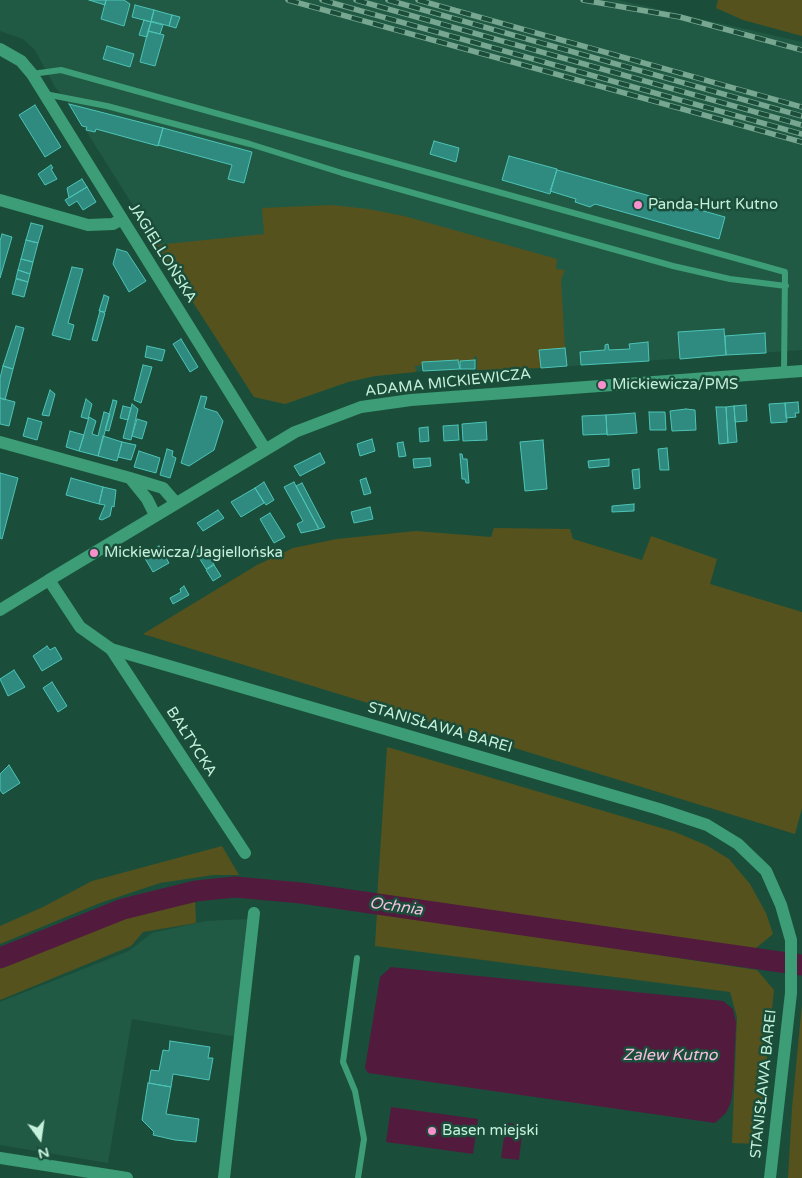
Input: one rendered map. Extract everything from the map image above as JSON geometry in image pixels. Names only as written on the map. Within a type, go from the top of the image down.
[{"type":"street","name":"JAGIELLOŃSKA","points":[[0,49],[22,61],[32,74],[265,449]]},
{"type":"street","points":[[0,200],[88,225],[113,224],[122,219]]},
{"type":"street","name":"ADAMA MICKIEWICZA","points":[[0,610],[265,449],[309,425],[345,412],[386,402],[802,371]]},
{"type":"street","points":[[0,442],[163,488],[176,503]]},
{"type":"street","points":[[130,478],[147,499],[156,516]]},
{"type":"street","name":"STANISŁAWA BAREI","points":[[48,580],[80,627],[111,649],[650,806],[707,825],[738,844],[766,871],[781,905],[791,940],[791,993],[770,1178]]},
{"type":"street","name":"BAŁTYCKA","points":[[111,649],[245,853]]},
{"type":"street","points":[[224,1178],[254,913]]},
{"type":"street","points":[[0,1158],[121,1178]]},
{"type":"lane","points":[[32,74],[61,70],[785,272],[784,372]]},
{"type":"lane","points":[[45,94],[107,106],[250,144],[351,176],[664,264],[730,279],[786,286]]},
{"type":"lane","points":[[357,958],[343,1062],[355,1091],[364,1139],[358,1178]]},
{"type":"shaded area","points":[[0,0],[618,0],[802,42],[802,350],[541,368],[423,371],[375,376],[348,382],[285,404],[254,397],[69,104],[55,87],[35,50],[23,39],[0,31]]},
{"type":"shaded area","points":[[718,0],[802,0],[802,36],[743,20],[716,8]]},
{"type":"shaded area","points":[[332,205],[404,216],[557,259],[556,269],[565,270],[561,280],[565,348],[540,350],[541,368],[477,370],[477,357],[474,356],[474,361],[423,362],[423,365],[415,366],[416,372],[375,376],[348,382],[285,404],[254,397],[156,245],[264,234],[262,208]]},
{"type":"shaded area","points":[[494,528],[570,529],[573,539],[642,560],[651,536],[717,559],[710,584],[802,612],[802,808],[795,834],[143,634],[257,565],[293,548],[337,539],[416,531],[491,537]]},
{"type":"shaded area","points":[[387,747],[675,832],[706,845],[729,859],[750,884],[766,913],[773,934],[756,948],[738,949],[377,899]]},
{"type":"shaded area","points":[[222,846],[239,875],[213,875],[160,883],[100,903],[0,944],[0,926],[43,907],[92,881]]},
{"type":"shaded area","points":[[195,898],[196,923],[143,932],[131,946],[0,1000],[0,965],[102,921],[134,910],[164,902]]},
{"type":"shaded area","points":[[377,912],[757,970],[774,990],[758,1144],[732,1143],[737,1017],[730,992],[375,946]]},
{"type":"shaded area","points":[[252,919],[237,1037],[132,1019],[108,1163],[0,1145],[0,1002],[129,951],[152,933],[206,921]]},
{"type":"shaded area","points":[[802,1004],[802,1178],[788,1178],[792,1108]]},
{"type":"water","name":"Zalew Kutno","points":[[391,967],[723,1001],[733,1009],[736,1023],[731,1102],[726,1113],[715,1123],[368,1073],[365,1068],[380,977]]},
{"type":"water","name":"Basen miejski","points":[[391,1107],[478,1119],[473,1154],[386,1142]]},
{"type":"water","points":[[506,1123],[523,1125],[519,1160],[501,1158]]},
{"type":"building","points":[[89,0],[106,0],[105,5]]},
{"type":"building","points":[[106,0],[124,0],[130,4],[124,26],[101,19]]},
{"type":"building","points":[[135,5],[154,10],[151,22],[132,17]]},
{"type":"building","points":[[154,10],[172,15],[169,26],[151,21]]},
{"type":"building","points":[[172,15],[180,17],[176,28],[169,26]]},
{"type":"building","points":[[144,20],[151,22],[147,37],[139,35]]},
{"type":"building","points":[[151,22],[163,25],[160,34],[148,31]]},
{"type":"building","points":[[148,31],[164,35],[155,66],[140,62]]},
{"type":"building","points":[[107,46],[134,54],[130,67],[103,59]]},
{"type":"building","points":[[69,104],[163,128],[158,146],[96,129],[95,132],[86,130],[87,127],[82,126]]},
{"type":"building","points":[[35,105],[61,147],[45,157],[19,115]]},
{"type":"building","points":[[163,128],[252,152],[244,183],[228,179],[232,165],[158,145]]},
{"type":"building","points":[[434,141],[459,148],[456,162],[430,154]]},
{"type":"building","points":[[509,156],[557,169],[550,194],[502,180]]},
{"type":"building","points":[[51,165],[53,168],[51,169],[57,179],[45,185],[38,174]]},
{"type":"building","name":"Panda-Hurt Kutno","points":[[557,170],[725,217],[719,239],[595,204],[590,207],[575,202],[576,199],[550,191]]},
{"type":"building","points":[[82,179],[87,187],[69,198],[67,188]]},
{"type":"building","points":[[87,187],[96,202],[83,210],[77,201],[69,206],[65,200]]},
{"type":"building","points":[[31,223],[43,226],[38,243],[26,240]]},
{"type":"building","points":[[2,234],[12,237],[0,278],[0,241]]},
{"type":"building","points":[[26,240],[38,243],[33,262],[21,259]]},
{"type":"building","points":[[117,249],[127,252],[146,281],[129,292],[113,264]]},
{"type":"building","points":[[21,259],[33,262],[30,274],[18,270]]},
{"type":"building","points":[[72,267],[83,269],[68,323],[74,325],[70,340],[52,335]]},
{"type":"building","points":[[18,270],[30,274],[28,282],[16,278]]},
{"type":"building","points":[[16,279],[28,282],[24,297],[12,294]]},
{"type":"building","points":[[104,295],[109,297],[105,312],[99,311]]},
{"type":"building","points":[[100,311],[105,313],[97,341],[92,340]]},
{"type":"building","points":[[16,326],[24,328],[13,369],[3,366]]},
{"type":"building","points":[[724,329],[726,355],[680,359],[678,332]]},
{"type":"building","points":[[765,333],[766,353],[726,355],[725,336]]},
{"type":"building","points":[[181,339],[198,367],[190,372],[173,344]]},
{"type":"building","points":[[648,342],[649,361],[581,365],[580,352],[605,350],[605,345],[608,344],[609,350],[630,349],[629,344]]},
{"type":"building","points":[[147,346],[165,350],[162,361],[145,357]]},
{"type":"building","points":[[565,348],[567,366],[541,368],[539,350]]},
{"type":"building","points":[[458,360],[460,369],[423,371],[422,362]]},
{"type":"building","points":[[475,360],[475,369],[460,369],[460,361]]},
{"type":"building","points":[[143,365],[152,367],[141,403],[134,400]]},
{"type":"building","points":[[3,366],[13,369],[5,400],[0,398],[0,378]]},
{"type":"building","points":[[50,390],[55,394],[49,416],[42,415]]},
{"type":"building","points":[[201,396],[207,397],[204,408],[217,412],[223,421],[214,450],[189,466],[181,463]]},
{"type":"building","points":[[0,398],[15,402],[9,426],[0,424]]},
{"type":"building","points":[[86,399],[92,404],[88,419],[81,417]]},
{"type":"building","points":[[113,400],[117,401],[109,431],[105,430]]},
{"type":"building","points":[[798,402],[799,413],[795,413],[796,417],[786,418],[785,403]]},
{"type":"building","points":[[785,403],[787,422],[771,423],[769,404]]},
{"type":"building","points":[[132,404],[138,409],[131,440],[123,438]]},
{"type":"building","points":[[746,405],[747,421],[735,422],[734,406]]},
{"type":"building","points":[[123,406],[131,408],[128,420],[120,418]]},
{"type":"building","points":[[734,406],[737,442],[728,443],[726,407]]},
{"type":"building","points":[[716,407],[726,407],[728,443],[719,444]]},
{"type":"building","points":[[695,410],[696,430],[672,431],[670,411]]},
{"type":"building","points":[[104,412],[110,414],[98,456],[79,451],[89,417],[96,421],[92,434],[98,436]]},
{"type":"building","points":[[649,412],[665,412],[666,430],[650,430]]},
{"type":"building","points":[[635,413],[637,433],[607,435],[606,415]]},
{"type":"building","points":[[606,415],[607,434],[583,435],[582,416]]},
{"type":"building","points":[[28,418],[42,422],[37,440],[23,436]]},
{"type":"building","points":[[137,419],[147,422],[142,439],[132,436]]},
{"type":"building","points":[[486,422],[487,440],[463,441],[462,424]]},
{"type":"building","points":[[458,425],[459,440],[444,441],[443,426]]},
{"type":"building","points":[[428,427],[429,441],[420,442],[419,428]]},
{"type":"building","points":[[70,431],[84,435],[79,451],[66,447]]},
{"type":"building","points":[[103,436],[122,442],[117,461],[98,456]]},
{"type":"building","points":[[372,439],[375,451],[360,456],[357,444]]},
{"type":"building","points":[[543,440],[547,489],[525,491],[520,442]]},
{"type":"building","points":[[122,442],[136,445],[131,460],[118,457]]},
{"type":"building","points":[[403,442],[406,456],[399,457],[397,443]]},
{"type":"building","points":[[667,448],[669,470],[660,470],[658,449]]},
{"type":"building","points":[[167,449],[173,451],[172,456],[176,458],[170,478],[160,475]]},
{"type":"building","points":[[139,451],[160,458],[156,473],[134,467]]},
{"type":"building","points":[[320,453],[325,463],[300,476],[294,466]]},
{"type":"building","points":[[460,454],[462,454],[463,459],[467,459],[469,483],[462,479]]},
{"type":"building","points":[[430,458],[431,466],[414,468],[413,459]]},
{"type":"building","points":[[609,459],[609,466],[589,468],[588,461]]},
{"type":"building","points":[[639,469],[640,488],[634,489],[632,470]]},
{"type":"building","points":[[0,473],[18,478],[2,539],[0,538]]},
{"type":"building","points":[[71,478],[103,487],[99,504],[66,495]]},
{"type":"building","points":[[366,478],[371,493],[364,495],[360,480]]},
{"type":"building","points":[[264,482],[274,500],[266,505],[255,488]]},
{"type":"building","points":[[294,482],[319,529],[301,533],[297,524],[303,521],[284,487]]},
{"type":"building","points":[[302,483],[325,527],[319,529],[296,486]]},
{"type":"building","points":[[103,487],[116,490],[114,507],[112,506],[110,516],[102,520],[99,519],[105,505],[99,504]]},
{"type":"building","points":[[255,488],[264,503],[241,517],[231,502]]},
{"type":"building","points":[[634,504],[634,511],[612,512],[612,506]]},
{"type":"building","points":[[370,507],[373,519],[354,523],[351,512]]},
{"type":"building","points":[[218,510],[224,518],[203,531],[197,523]]},
{"type":"building","points":[[270,513],[285,537],[274,543],[260,519]]},
{"type":"building","points":[[159,546],[169,563],[153,572],[143,555]]},
{"type":"building","points":[[203,547],[214,564],[206,569],[195,551]]},
{"type":"building","points":[[214,565],[221,576],[213,581],[206,570]]},
{"type":"building","points":[[184,586],[189,595],[173,604],[170,598],[181,592],[180,589]]},
{"type":"building","points":[[47,646],[50,650],[55,647],[62,659],[42,671],[33,656]]},
{"type":"building","points":[[14,670],[25,687],[8,696],[0,679]]},
{"type":"building","points":[[52,682],[67,706],[58,712],[43,688]]},
{"type":"building","points":[[9,765],[20,783],[3,794],[0,790],[0,774]]},
{"type":"building","points":[[170,1041],[210,1047],[208,1058],[213,1058],[209,1080],[173,1074],[171,1087],[149,1083],[151,1070],[159,1071],[163,1050],[169,1051]]},
{"type":"building","points":[[148,1083],[171,1087],[166,1114],[199,1119],[196,1142],[153,1135],[154,1132],[142,1120]]},
{"type":"waterway","name":"Ochnia","points":[[0,958],[123,909],[196,891],[235,887],[301,893],[802,965]]},
{"type":"railway","points":[[288,0],[802,142]]},
{"type":"railway","points":[[322,0],[802,134]]},
{"type":"railway","points":[[356,0],[802,125]]},
{"type":"railway","points":[[388,0],[802,116]]},
{"type":"railway","points":[[418,0],[802,107]]},
{"type":"railway","points":[[583,0],[680,17],[802,50]]},
{"type":"place","name":"Panda-Hurt Kutno","points":[[638,205]]},
{"type":"place","name":"Mickiewicza/PMS","points":[[602,385]]},
{"type":"place","name":"Mickiewicza/Jagiellońska","points":[[94,553]]},
{"type":"place","name":"Basen miejski","points":[[432,1131]]}]
